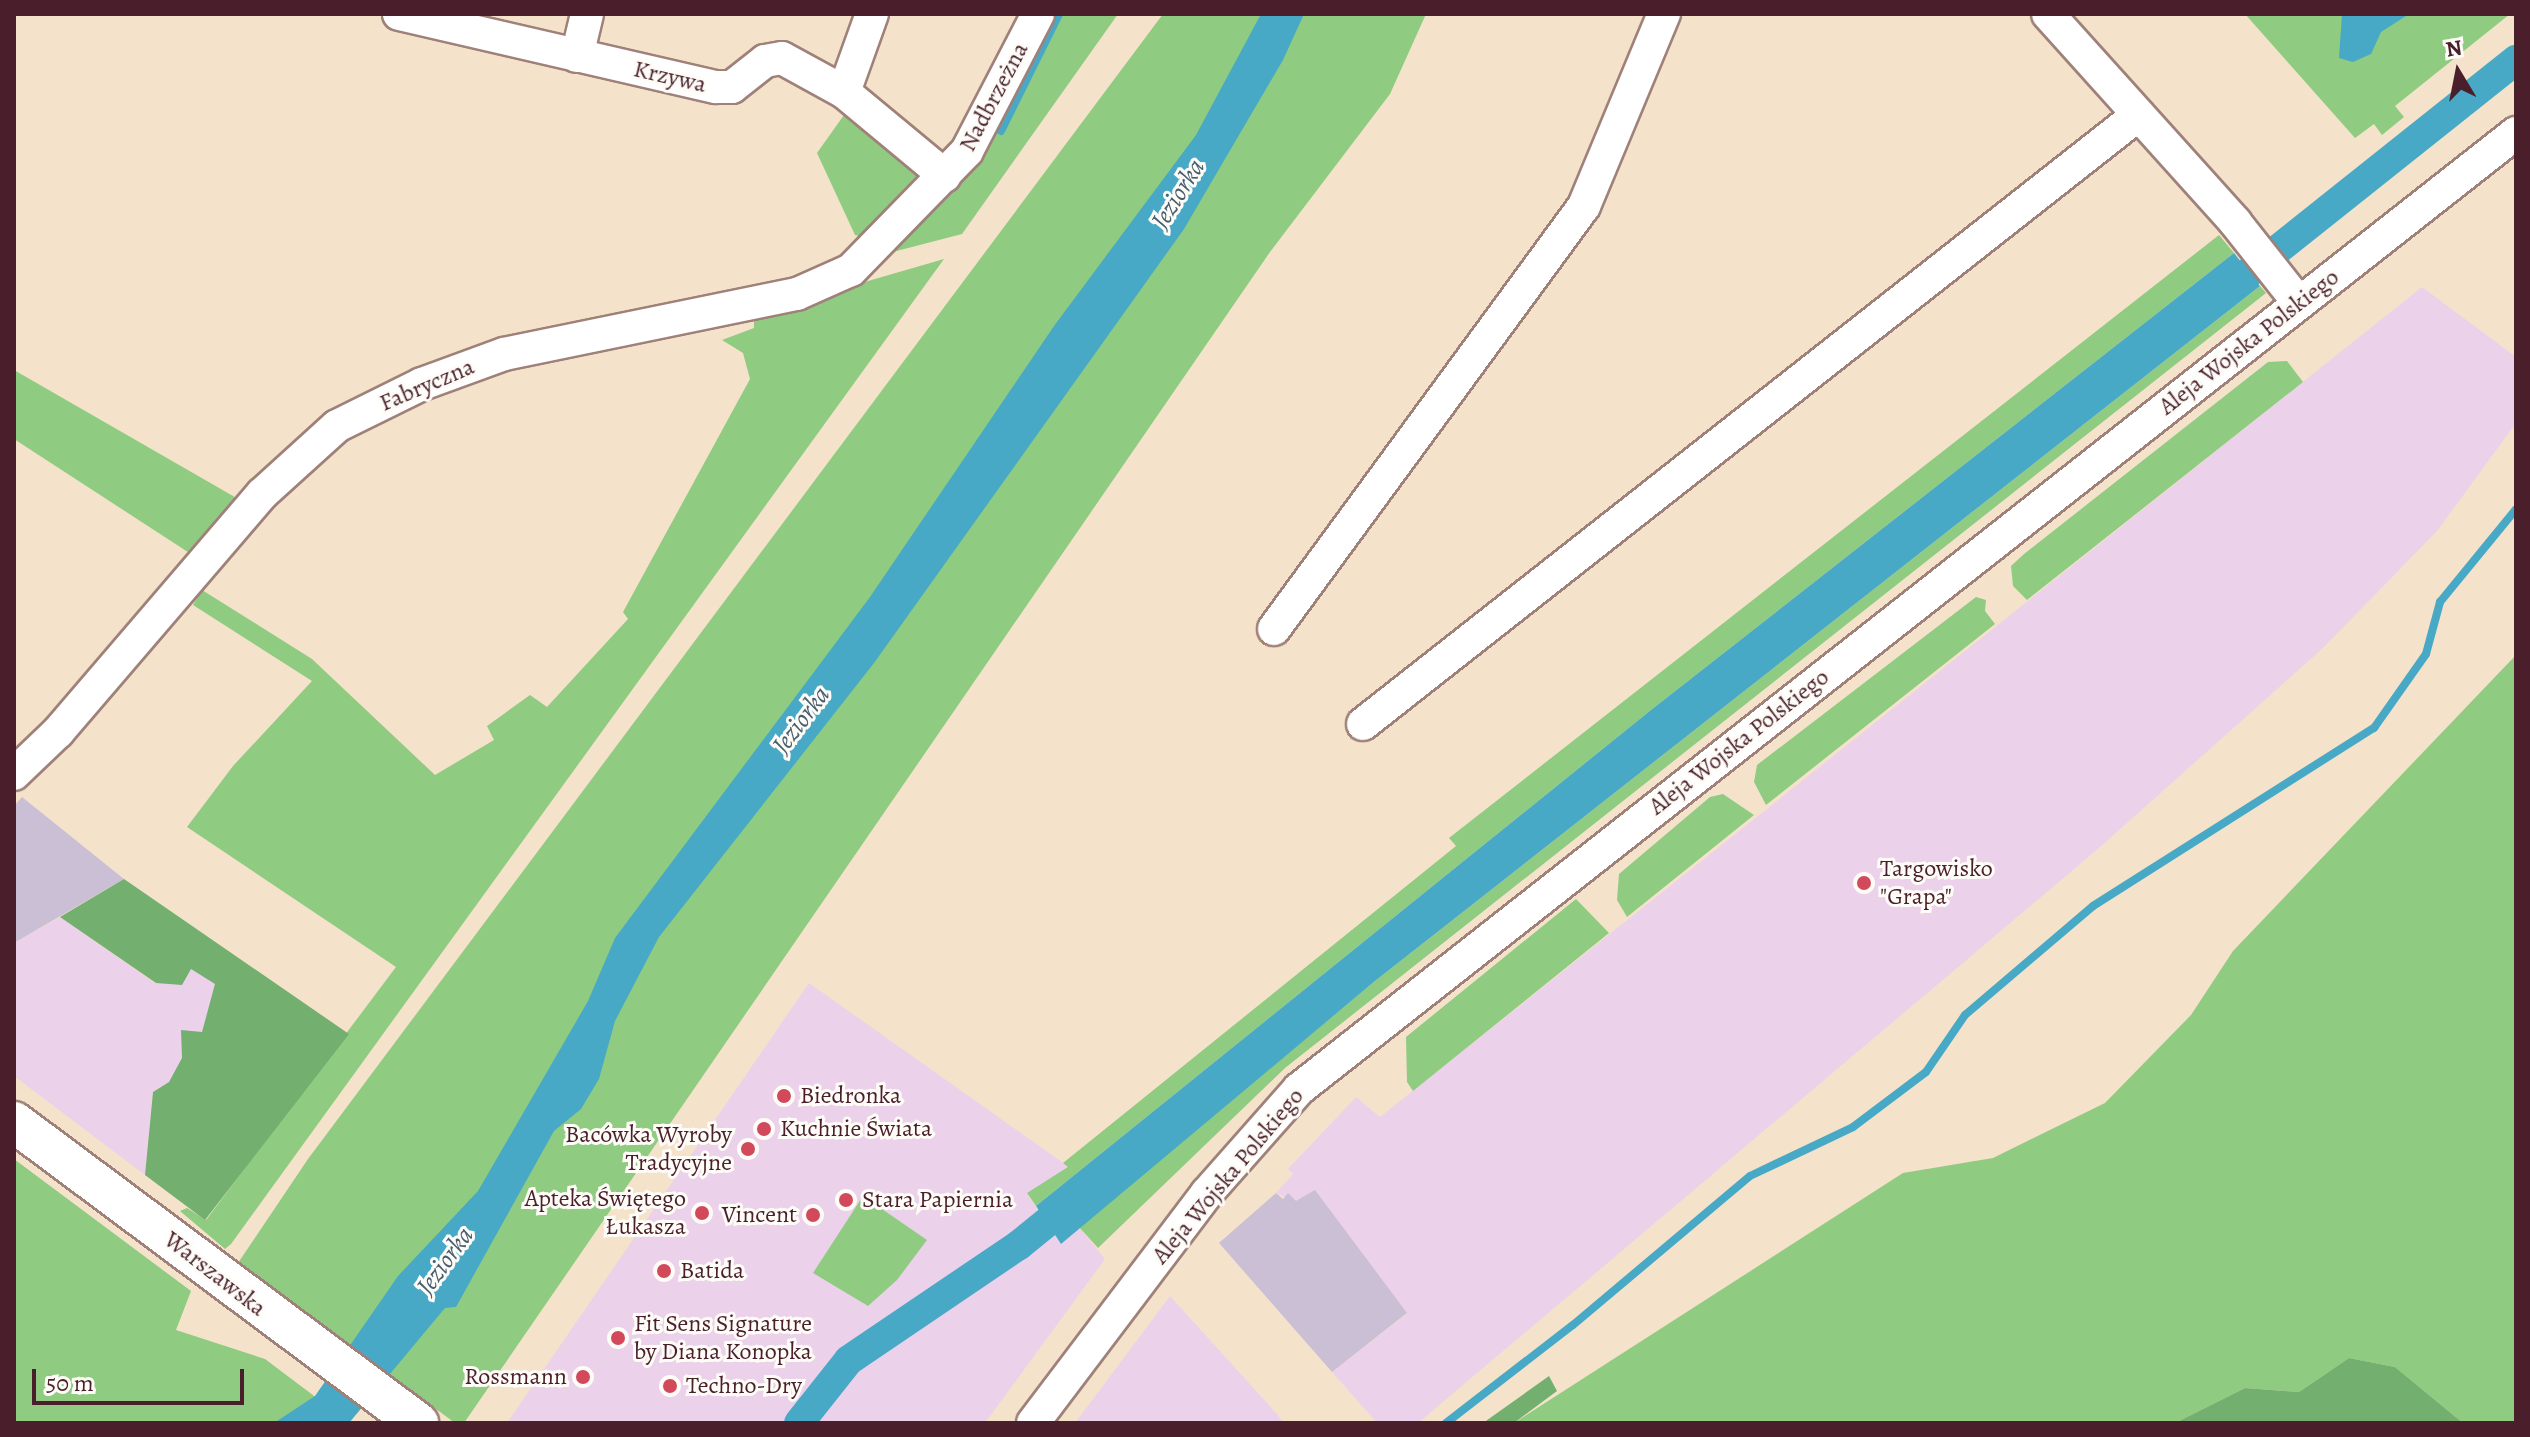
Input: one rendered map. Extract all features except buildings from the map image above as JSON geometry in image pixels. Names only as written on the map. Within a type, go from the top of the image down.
[{"type":"main road","name":"Warszawska","points":[[14,1122],[239,1295],[418,1423]]},
{"type":"street","name":"Krzywa","points":[[399,14],[726,88],[772,58],[782,58],[844,92],[945,176]]},
{"type":"street","points":[[577,56],[587,14]]},
{"type":"street","points":[[844,92],[872,14]]},
{"type":"street","name":"Nadbrzeżna","points":[[945,176],[983,126],[1038,14]]},
{"type":"street","points":[[1274,629],[1584,206],[1664,14]]},
{"type":"street","points":[[2048,14],[2246,235],[2290,292]]},
{"type":"street","points":[[1363,724],[2138,115]]},
{"type":"street","name":"Aleja Wojska Polskiego","points":[[1033,1423],[1207,1193],[1299,1089],[2290,292],[2516,133]]},
{"type":"street","name":"Fabryczna","points":[[14,774],[58,732],[262,494],[337,426],[422,384],[504,354],[819,287],[859,262],[945,176]]},
{"type":"shaded area","name":"Targowisko \"Grapa\"","points":[[2422,287],[2516,357],[2516,423],[2437,531],[2323,648],[2099,848],[1418,1423],[1377,1423],[1332,1372],[1407,1314],[1314,1191],[1296,1202],[1276,1193],[1293,1174],[1288,1169],[1356,1097],[1380,1117]]},
{"type":"shaded area","points":[[22,797],[124,879],[14,943],[14,806]]},
{"type":"shaded area","points":[[60,917],[155,983],[191,969],[216,984],[202,1032],[169,1082],[153,1092],[145,1175],[14,1076],[14,943]]},
{"type":"shaded area","name":"Stara Papiernia","points":[[809,983],[1069,1167],[1027,1194],[1061,1244],[1079,1227],[1105,1259],[985,1423],[507,1423]]},
{"type":"shaded area","points":[[1315,1190],[1407,1313],[1332,1372],[1219,1243],[1276,1193],[1283,1199],[1288,1193],[1296,1201]]},
{"type":"shaded area","points":[[1170,1296],[1276,1413],[1284,1423],[1075,1423]]},
{"type":"green space","points":[[1050,14],[1118,14],[962,234],[885,254],[978,162]]},
{"type":"green space","points":[[1163,14],[1426,14],[1390,94],[1270,252],[464,1423],[455,1423],[238,1263],[308,1159]]},
{"type":"green space","points":[[2245,14],[2510,14],[2395,106],[2404,117],[2382,135],[2374,124],[2355,138]]},
{"type":"green space","points":[[849,108],[920,170],[920,185],[868,238],[855,235],[817,153]]},
{"type":"green space","points":[[2219,235],[2234,253],[1651,710],[1036,1206],[1027,1193],[1068,1167],[1063,1163],[1456,846],[1449,838]]},
{"type":"green space","points":[[944,259],[225,1249],[180,1211],[187,1208],[206,1220],[396,967],[187,827],[233,766],[312,681],[193,605],[202,590],[312,659],[435,775],[494,740],[487,726],[530,695],[547,707],[628,619],[623,612],[750,379],[743,353],[722,340],[754,328],[754,314]]},
{"type":"green space","points":[[2260,286],[2266,293],[1285,1068],[1098,1248],[1079,1227],[1375,981]]},
{"type":"green space","points":[[2287,361],[2303,382],[2027,600],[2013,586],[2011,566],[2024,554],[2268,362]]},
{"type":"green space","points":[[14,370],[241,502],[194,556],[14,439]]},
{"type":"green space","points":[[1976,597],[1986,600],[1985,611],[1995,624],[1766,805],[1754,782],[1757,765]]},
{"type":"green space","points":[[2516,655],[2516,1423],[2463,1423],[2395,1367],[2349,1358],[2299,1392],[2245,1388],[2175,1423],[1514,1423],[1903,1173],[1993,1158],[2105,1103],[2191,1015],[2233,951]]},
{"type":"green space","points":[[1723,794],[1754,815],[1627,917],[1617,900],[1619,874],[1710,797]]},
{"type":"green space","points":[[124,879],[349,1034],[205,1220],[145,1175],[153,1092],[169,1082],[182,1058],[181,1030],[202,1032],[215,984],[191,969],[182,985],[156,983],[60,917]]},
{"type":"green space","points":[[1576,899],[1609,933],[1413,1091],[1407,1082],[1406,1037]]},
{"type":"green space","points":[[14,1159],[191,1291],[176,1330],[265,1359],[350,1423],[14,1423]]},
{"type":"green space","points":[[863,1196],[927,1240],[897,1280],[868,1306],[813,1273]]},
{"type":"green space","points":[[2349,1358],[2395,1367],[2463,1423],[2175,1423],[2245,1388],[2299,1392]]},
{"type":"green space","points":[[1549,1376],[1557,1391],[1514,1423],[1483,1423]]},
{"type":"water","name":"Jeziorka","points":[[1261,14],[1304,14],[1283,60],[1184,229],[874,663],[659,937],[615,1021],[599,1079],[581,1109],[554,1131],[456,1307],[445,1308],[349,1423],[274,1423],[315,1396],[398,1276],[478,1191],[588,1001],[615,938],[870,597],[1054,326],[1196,135]]},
{"type":"water","points":[[2342,14],[2409,14],[2381,32],[2371,54],[2353,62],[2339,58]]},
{"type":"water","points":[[2234,253],[2260,286],[1375,981],[1061,1244],[1036,1206],[1651,710]]},
{"type":"waterway","points":[[1001,131],[1059,14]]},
{"type":"waterway","points":[[2218,297],[2516,60]]},
{"type":"waterway","points":[[1446,1423],[1573,1325],[1750,1176],[1853,1127],[1926,1072],[1965,1015],[2093,906],[2374,728],[2426,654],[2440,602],[2516,509]]},
{"type":"waterway","points":[[799,1423],[849,1360],[1019,1245],[1078,1197]]},
{"type":"place","name":"Targowisko \"Grapa\"","points":[[1864,883]]},
{"type":"place","name":"Biedronka","points":[[784,1096]]},
{"type":"place","name":"Kuchnie Świata","points":[[764,1129]]},
{"type":"place","name":"Bacówka Wyroby Tradycyjne","points":[[748,1149]]},
{"type":"place","name":"Stara Papiernia","points":[[846,1200]]},
{"type":"place","name":"Apteka Świętego Łukasza","points":[[702,1213]]},
{"type":"place","name":"Vincent","points":[[813,1215]]},
{"type":"place","name":"Batida","points":[[664,1271]]},
{"type":"place","name":"Fit Sens Signature by Diana Konopka","points":[[618,1338]]},
{"type":"place","name":"Rossmann","points":[[583,1377]]},
{"type":"place","name":"Techno-Dry","points":[[670,1386]]}]
